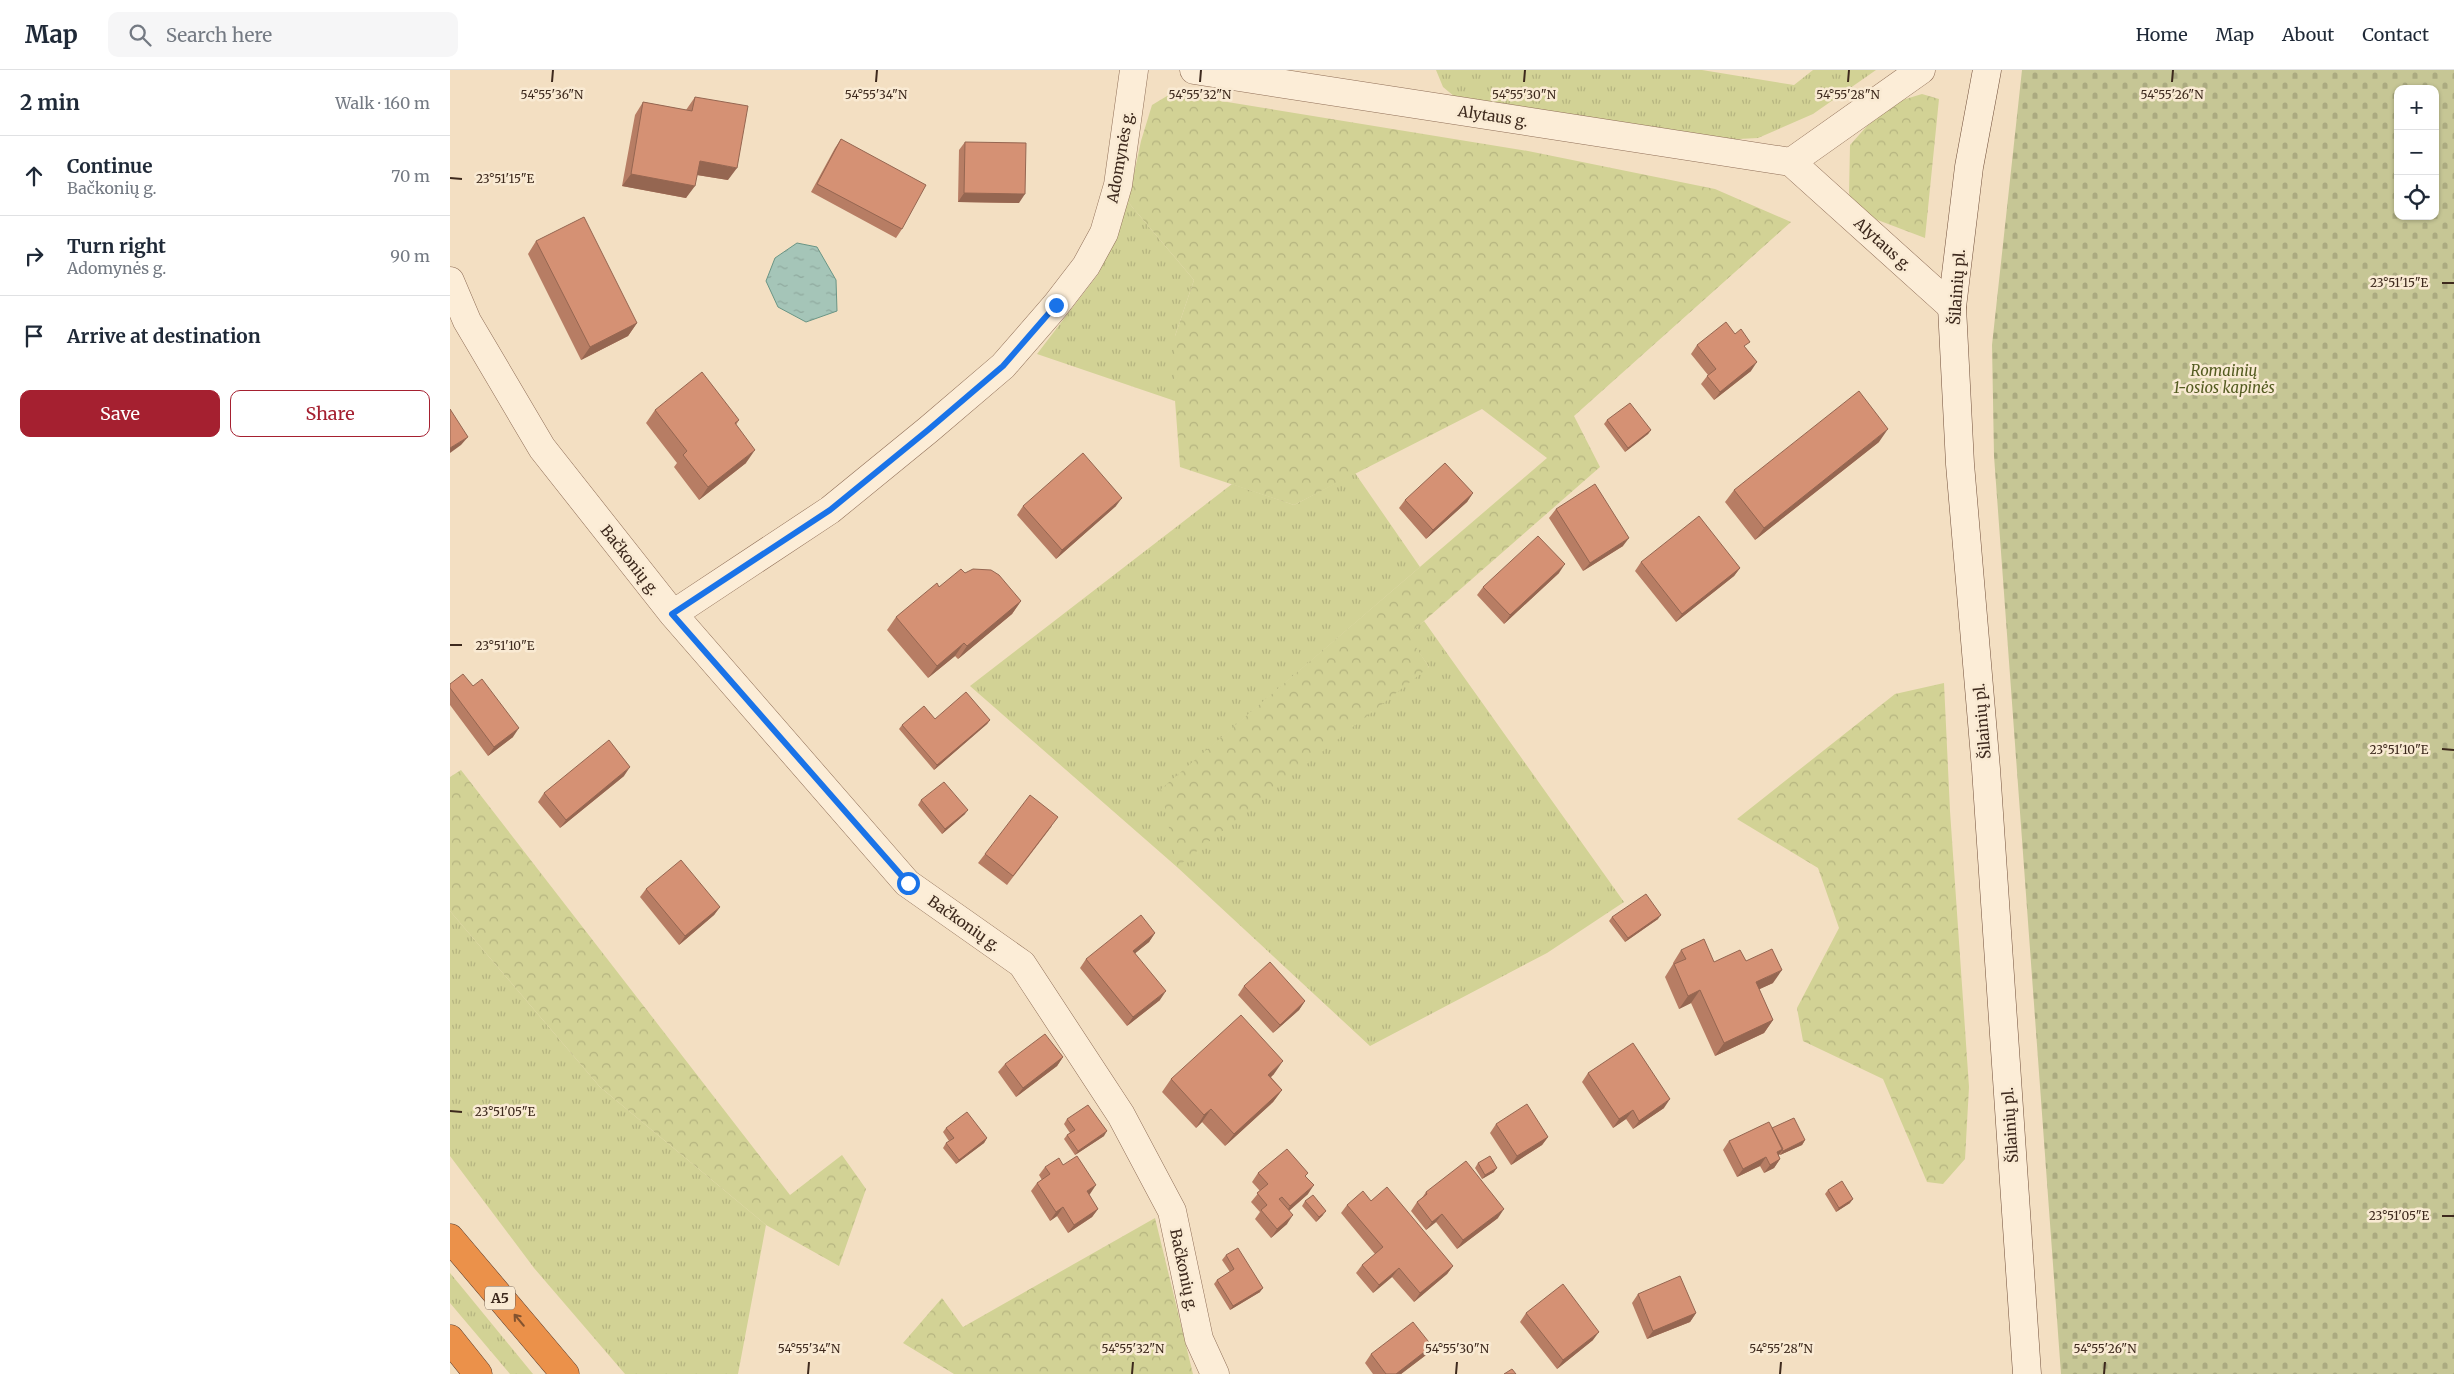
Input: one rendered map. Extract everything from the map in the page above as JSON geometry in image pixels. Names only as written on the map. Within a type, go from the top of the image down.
[{"type":"highway","name":"A5","points":[[450,1238],[565,1374]]},
{"type":"highway","points":[[450,1339],[478,1374]]},
{"type":"street","name":"Adomynės g.","points":[[672,614],[837,504],[1003,366],[1056,305],[1086,266],[1104,233],[1118,185],[1134,70]]},
{"type":"street","name":"Alytaus g.","points":[[1194,70],[1792,162],[1952,307]]},
{"type":"street","points":[[1792,162],[1921,70]]},
{"type":"street","name":"Šilainių pl.","points":[[1987,70],[1968,167],[1952,307],[1960,464],[1986,768],[2027,1374]]},
{"type":"street","name":"Bačkonių g.","points":[[450,281],[467,321],[542,448],[672,614],[908,883],[1022,964],[1121,1115],[1172,1211],[1198,1339],[1214,1374]]},
{"type":"green space","points":[[1436,70],[1702,70],[1794,85],[1813,70],[1876,70],[1813,114],[1758,138],[1720,140],[1455,97],[1443,87]]},
{"type":"green space","name":"Romainių 1-osios kapinės","points":[[2022,70],[2454,70],[2454,1374],[2061,1374],[1994,456],[1992,345]]},
{"type":"green space","points":[[1172,93],[1528,151],[1715,189],[1791,222],[1574,416],[1600,467],[1408,635],[1429,667],[1177,867],[1161,789],[1547,458],[1482,409],[1294,505],[1180,467],[1174,387],[1175,336],[1194,280],[1128,202],[1141,141],[1152,105]]},
{"type":"green space","points":[[1922,94],[1939,99],[1925,238],[1854,211],[1849,193],[1850,145],[1867,126],[1899,101]]},
{"type":"green space","points":[[1128,202],[1194,280],[1175,336],[1175,401],[1037,354],[1099,273]]},
{"type":"green space","points":[[1355,473],[1420,567],[1162,789],[1429,667],[1407,635],[1424,621],[1624,902],[1547,953],[1370,1046],[1177,867],[970,686],[1232,484],[1294,505]]},
{"type":"green space","points":[[1944,683],[1950,811],[1969,1087],[1965,1159],[1943,1184],[1927,1182],[1883,1079],[1803,1041],[1797,1008],[1839,928],[1818,868],[1737,819],[1895,694]]},
{"type":"green space","points":[[461,770],[790,1195],[842,1155],[866,1189],[839,1266],[766,1225],[600,1087],[450,911],[450,777]]},
{"type":"green space","points":[[450,911],[600,1087],[766,1225],[738,1374],[625,1374],[534,1268],[450,1156]]},
{"type":"green space","points":[[1155,1218],[1193,1374],[954,1374],[903,1343],[942,1298],[963,1327]]},
{"type":"green space","points":[[450,1273],[533,1374],[510,1374],[450,1303]]},
{"type":"water","points":[[797,243],[817,247],[836,280],[837,311],[806,322],[778,307],[766,281],[775,258]]},
{"type":"building","points":[[695,97],[748,106],[737,168],[700,161],[695,186],[631,174],[643,102],[692,111]]},
{"type":"building","points":[[841,139],[926,185],[902,229],[817,184]]},
{"type":"building","points":[[965,142],[1026,143],[1025,194],[964,193]]},
{"type":"building","points":[[584,217],[637,323],[590,347],[536,241]]},
{"type":"building","points":[[1726,322],[1735,334],[1741,329],[1750,342],[1744,346],[1757,362],[1720,392],[1707,376],[1716,369],[1697,345]]},
{"type":"building","points":[[702,372],[739,420],[735,423],[755,450],[708,487],[683,455],[687,451],[655,410]]},
{"type":"building","points":[[1859,391],[1888,429],[1764,528],[1734,490]]},
{"type":"building","points":[[1630,403],[1651,430],[1628,448],[1607,420]]},
{"type":"building","points":[[450,409],[468,437],[450,448]]},
{"type":"building","points":[[1083,453],[1122,498],[1062,550],[1023,506]]},
{"type":"building","points":[[1445,463],[1473,493],[1433,530],[1405,500]]},
{"type":"building","points":[[1595,484],[1629,538],[1590,563],[1556,509]]},
{"type":"building","points":[[1699,516],[1740,568],[1682,614],[1641,562]]},
{"type":"building","points":[[1538,536],[1565,564],[1510,615],[1483,587]]},
{"type":"building","points":[[961,569],[965,573],[973,569],[991,570],[999,575],[1021,601],[967,646],[964,643],[937,666],[896,617],[937,583],[939,587]]},
{"type":"building","points":[[463,674],[473,686],[482,679],[519,728],[494,747],[450,688],[450,684]]},
{"type":"building","points":[[966,692],[990,720],[937,765],[902,725],[924,706],[935,719]]},
{"type":"building","points":[[609,740],[630,767],[566,820],[544,793]]},
{"type":"building","points":[[944,782],[968,810],[945,829],[921,800]]},
{"type":"building","points":[[1030,795],[1058,817],[1013,876],[985,854]]},
{"type":"building","points":[[681,860],[720,907],[685,936],[646,889]]},
{"type":"building","points":[[1646,894],[1661,915],[1628,938],[1612,917]]},
{"type":"building","points":[[1141,915],[1155,933],[1133,951],[1166,991],[1133,1017],[1086,959]]},
{"type":"building","points":[[1704,939],[1714,962],[1740,950],[1746,961],[1772,949],[1782,970],[1756,982],[1773,1020],[1724,1043],[1700,990],[1688,996],[1674,964],[1686,959],[1681,950]]},
{"type":"building","points":[[1270,962],[1305,1001],[1280,1025],[1244,986]]},
{"type":"building","points":[[1241,1015],[1283,1061],[1268,1075],[1282,1090],[1234,1134],[1211,1109],[1204,1115],[1171,1079]]},
{"type":"building","points":[[1045,1034],[1063,1057],[1023,1088],[1005,1064]]},
{"type":"building","points":[[1633,1043],[1670,1099],[1639,1121],[1633,1110],[1619,1119],[1588,1073]]},
{"type":"building","points":[[1527,1104],[1548,1137],[1517,1156],[1496,1124]]},
{"type":"building","points":[[1088,1105],[1107,1131],[1078,1151],[1067,1135],[1075,1130],[1067,1119]]},
{"type":"building","points":[[967,1112],[987,1138],[959,1160],[946,1143],[954,1138],[946,1128]]},
{"type":"building","points":[[1794,1118],[1805,1140],[1783,1151],[1772,1128]]},
{"type":"building","points":[[1769,1122],[1783,1149],[1777,1152],[1780,1159],[1770,1165],[1766,1157],[1743,1169],[1729,1141]]},
{"type":"building","points":[[1287,1149],[1308,1173],[1305,1176],[1314,1185],[1290,1206],[1282,1197],[1279,1199],[1293,1215],[1277,1229],[1261,1210],[1267,1205],[1257,1193],[1268,1184],[1258,1173]]},
{"type":"building","points":[[1077,1156],[1096,1185],[1087,1191],[1098,1209],[1074,1225],[1063,1207],[1056,1212],[1037,1183],[1050,1174],[1045,1167],[1059,1158],[1063,1165]]},
{"type":"building","points":[[1490,1156],[1497,1168],[1485,1175],[1478,1163]]},
{"type":"building","points":[[1466,1161],[1504,1209],[1463,1240],[1442,1214],[1432,1222],[1417,1202],[1427,1194],[1426,1192]]},
{"type":"building","points":[[1842,1181],[1853,1199],[1839,1208],[1828,1190]]},
{"type":"building","points":[[1387,1187],[1453,1266],[1420,1293],[1399,1268],[1379,1285],[1362,1265],[1383,1247],[1347,1205],[1363,1191],[1371,1201]]},
{"type":"building","points":[[1313,1195],[1326,1211],[1319,1217],[1305,1201]]},
{"type":"building","points":[[1238,1248],[1263,1288],[1233,1306],[1217,1280],[1234,1269],[1226,1255]]},
{"type":"building","points":[[1680,1276],[1696,1313],[1653,1331],[1638,1294]]},
{"type":"building","points":[[1563,1284],[1599,1332],[1563,1360],[1526,1313]]},
{"type":"building","points":[[1413,1322],[1432,1346],[1396,1374],[1386,1374],[1371,1354]]},
{"type":"building","points":[[1512,1369],[1516,1374],[1504,1374]]},
{"type":"route","points":[[908,883],[672,614],[830,510],[1003,366],[1056,305]]}]
